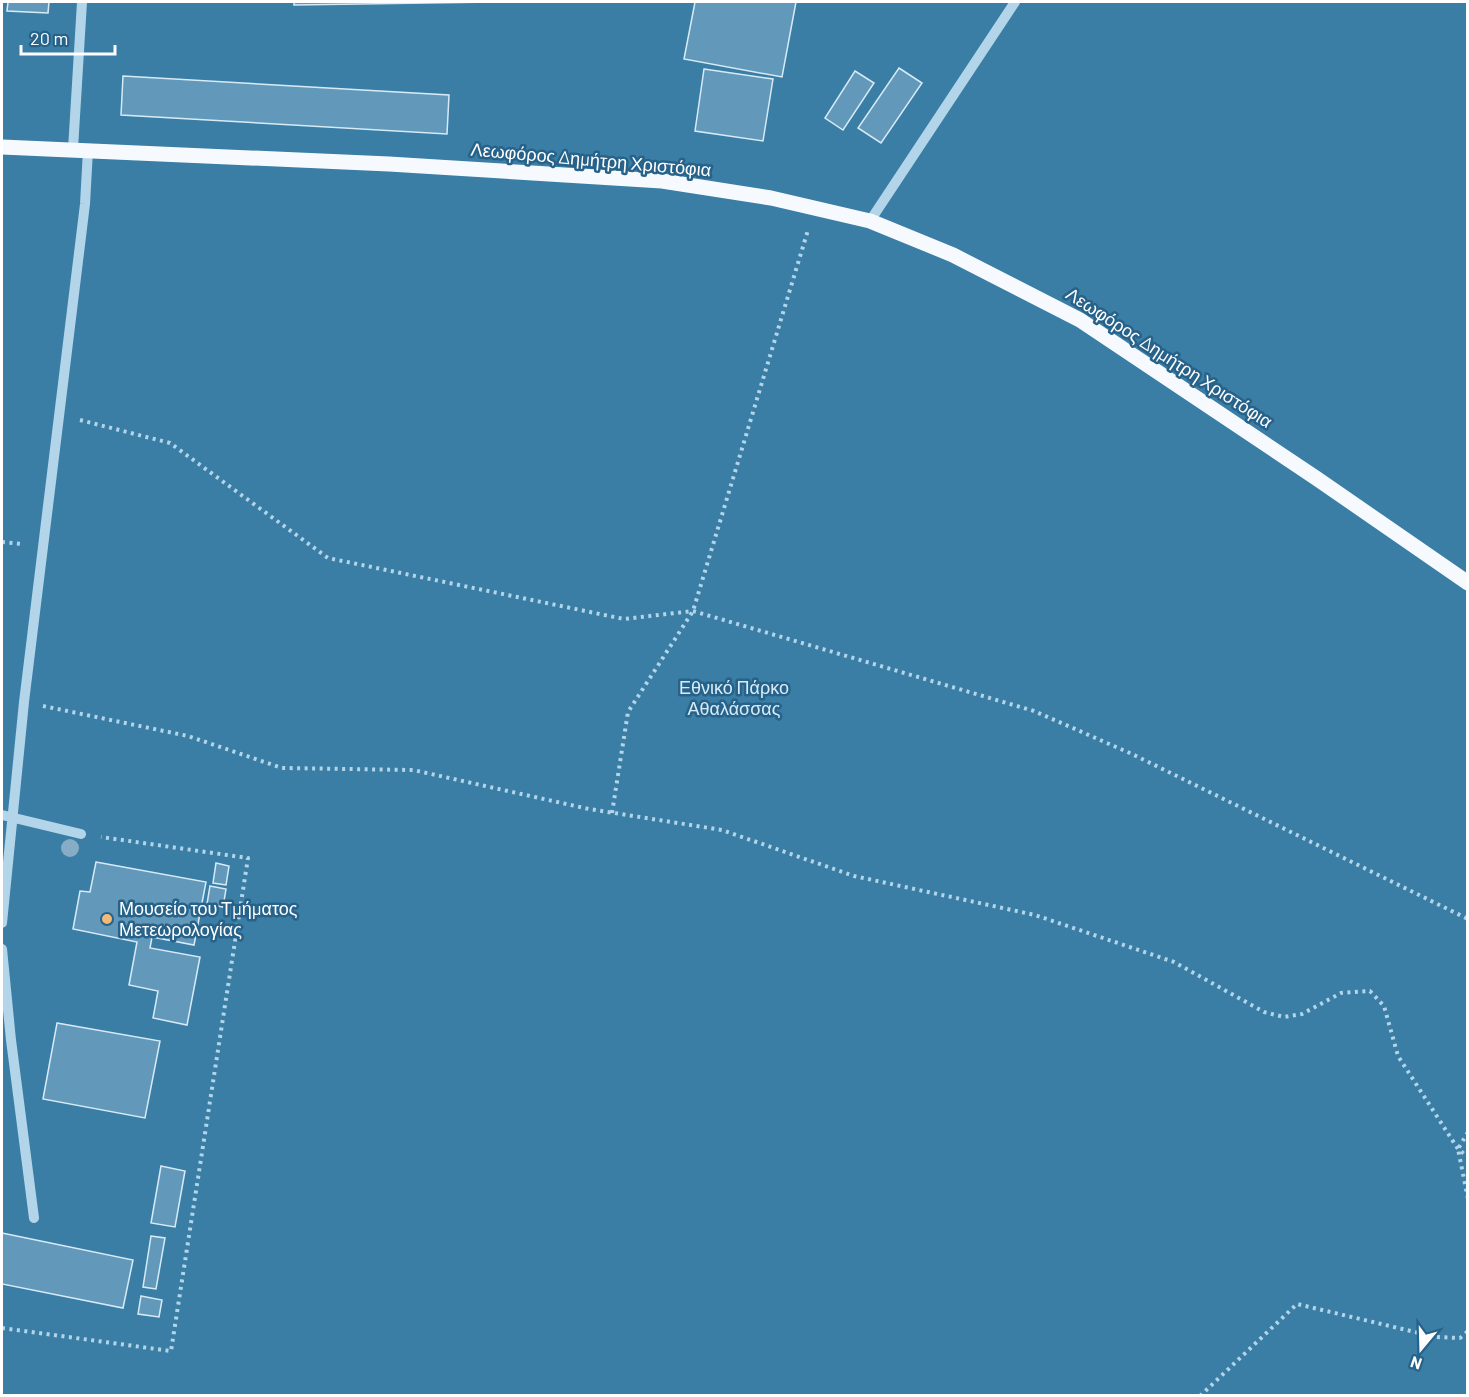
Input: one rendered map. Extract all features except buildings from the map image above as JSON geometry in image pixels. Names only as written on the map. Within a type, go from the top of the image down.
[{"type":"main road","name":"Λεωφόρος Δημήτρη Χριστόφια","points":[[2,147],[389,164],[662,181],[771,198],[870,221],[953,255],[1080,320],[1316,478],[1467,583]]},
{"type":"lane","points":[[2,923],[7,816],[24,702],[85,204],[81,150],[82,2]]},
{"type":"lane","points":[[870,221],[1015,2]]},
{"type":"lane","points":[[7,816],[81,834]]},
{"type":"lane","points":[[2,949],[11,1040],[34,1218]]},
{"type":"path","points":[[612,813],[628,712],[693,611],[814,208]]},
{"type":"path","points":[[58,414],[170,443],[327,558],[624,619],[693,611],[1034,711],[1132,754],[1467,919]]},
{"type":"path","points":[[24,702],[188,736],[282,768],[413,770],[612,813],[722,830],[854,876],[1035,915],[1174,962],[1264,1012],[1284,1017],[1302,1014],[1341,993],[1370,991],[1384,1006],[1398,1056],[1458,1149],[1467,1157]]},
{"type":"path","points":[[2,1328],[171,1351],[173,1340],[248,858],[81,834]]},
{"type":"path","points":[[1467,1132],[1458,1149],[1467,1200]]},
{"type":"path","points":[[1200,1395],[1297,1304],[1436,1337],[1460,1338],[1467,1331]]},
{"type":"green space","name":"Εθνικό Πάρκο Αθαλάσσας","points":[[2,2],[1467,2],[1467,1395],[2,1395]]},
{"type":"place","name":"Μουσείο του Τμήματος Μετεωρολογίας","points":[[107,919]]}]
